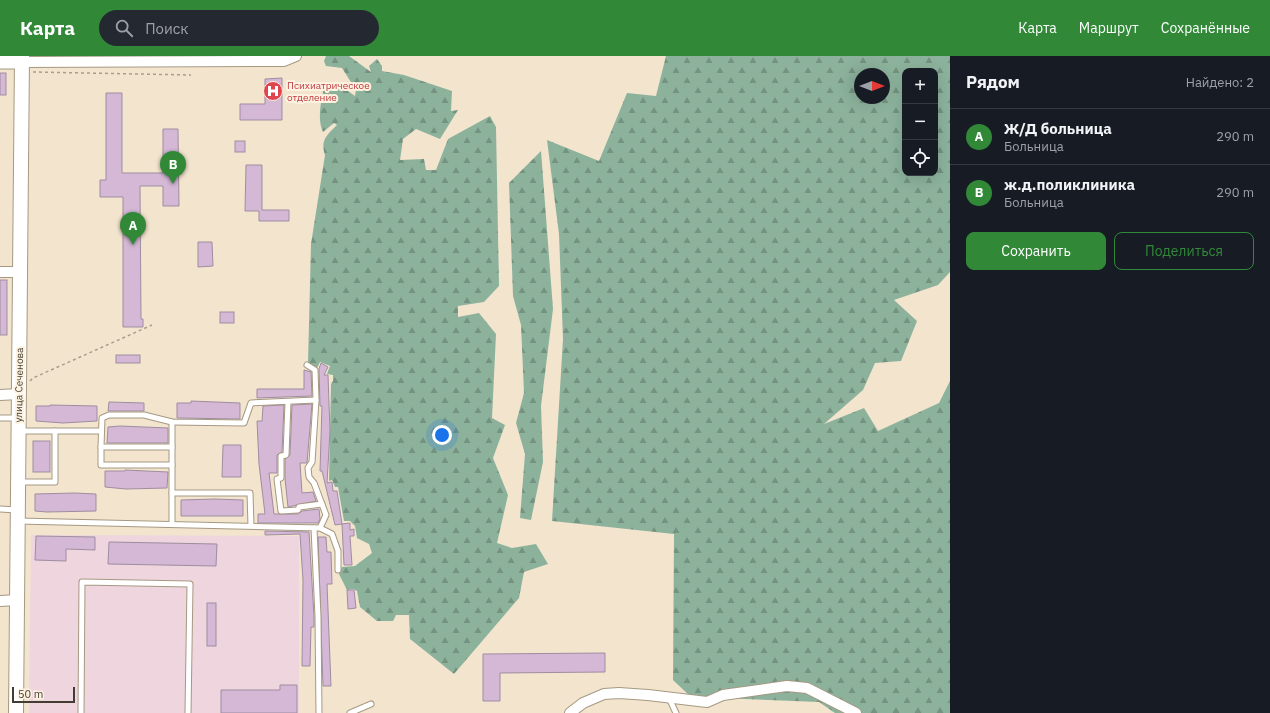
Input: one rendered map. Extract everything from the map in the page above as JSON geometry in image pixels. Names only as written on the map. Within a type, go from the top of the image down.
[{"type":"main road","name":"улица Сеченова","points":[[16,713],[22,63]]},
{"type":"street","points":[[0,62],[22,63],[273,59],[284,61],[296,56]]},
{"type":"street","points":[[0,272],[20,272]]},
{"type":"street","points":[[0,395],[19,394]]},
{"type":"street","points":[[0,601],[17,600]]},
{"type":"street","points":[[570,713],[583,703],[604,694],[619,693],[707,702],[723,695],[787,686],[807,688],[856,713]]},
{"type":"lane","points":[[307,365],[314,370],[316,400],[312,462],[308,468],[309,477],[314,483],[326,514],[320,528]]},
{"type":"lane","points":[[172,465],[101,465],[102,418],[109,415],[144,415],[172,422],[244,423],[251,403],[316,400]]},
{"type":"lane","points":[[288,402],[286,454],[281,456],[281,478],[277,479],[281,511],[298,510],[299,507],[322,504]]},
{"type":"lane","points":[[0,418],[18,424],[55,431],[101,431]]},
{"type":"lane","points":[[172,422],[172,523]]},
{"type":"lane","points":[[18,482],[55,482],[55,431]]},
{"type":"lane","points":[[101,447],[172,447]]},
{"type":"lane","points":[[172,493],[250,493],[251,526]]},
{"type":"lane","points":[[0,509],[18,515],[172,523],[320,528],[332,534],[338,550],[338,570]]},
{"type":"lane","points":[[314,528],[318,617],[319,713]]},
{"type":"lane","points":[[81,713],[82,582],[190,584],[188,713]]},
{"type":"lane","points":[[669,698],[676,713]]},
{"type":"lane","points":[[350,713],[371,704]]},
{"type":"path","points":[[22,63],[191,75]]},
{"type":"path","points":[[19,394],[33,378],[152,325]]},
{"type":"shaded area","points":[[31,535],[299,536],[299,713],[29,713]]},
{"type":"green space","points":[[326,56],[349,56],[371,72],[369,66],[377,59],[382,66],[382,71],[404,75],[452,91],[451,111],[458,110],[440,139],[416,129],[403,139],[400,160],[424,159],[426,170],[436,170],[448,139],[490,116],[496,127],[499,286],[484,302],[458,306],[458,317],[479,313],[496,334],[492,418],[505,425],[493,458],[508,495],[497,543],[512,548],[536,544],[548,564],[524,572],[519,598],[454,674],[410,639],[409,615],[396,615],[393,621],[377,621],[360,607],[357,591],[353,589],[347,590],[339,574],[342,567],[355,566],[372,553],[369,544],[357,538],[355,526],[350,521],[344,521],[338,487],[335,487],[332,480],[329,481],[331,384],[333,381],[333,375],[327,374],[330,366],[320,362],[317,368],[308,363],[311,244],[325,155],[323,145],[327,135],[337,125],[334,123],[323,132],[320,122],[320,110],[324,88],[332,83],[339,85],[355,96],[356,90],[342,68],[326,66],[324,61]]},
{"type":"green space","points":[[666,56],[950,56],[950,272],[938,285],[894,300],[917,321],[901,361],[875,363],[863,390],[824,424],[864,408],[878,431],[939,403],[950,381],[950,713],[835,713],[819,702],[691,697],[673,680],[674,534],[552,521],[563,339],[559,234],[547,140],[599,161],[627,93],[656,96]]},
{"type":"green space","points":[[541,151],[553,309],[541,406],[543,462],[531,520],[520,518],[525,454],[516,423],[524,393],[521,325],[513,296],[509,183]]},
{"type":"building","points":[[0,73],[6,73],[6,95],[0,95]]},
{"type":"building","name":"Психиатрическое отделение","points":[[282,78],[282,120],[240,120],[240,104],[265,104],[265,79]]},
{"type":"building","points":[[106,93],[122,93],[122,173],[163,173],[163,129],[178,129],[179,206],[163,206],[163,186],[140,186],[141,319],[143,319],[143,327],[123,327],[123,197],[100,197],[100,180],[106,180]]},
{"type":"building","points":[[235,141],[245,141],[245,152],[235,152]]},
{"type":"building","points":[[246,165],[262,165],[262,210],[289,210],[289,221],[259,221],[259,211],[245,211]]},
{"type":"building","points":[[198,242],[212,242],[213,266],[198,267]]},
{"type":"building","points":[[0,280],[7,280],[7,335],[0,335]]},
{"type":"building","points":[[220,312],[234,312],[234,323],[220,323]]},
{"type":"building","points":[[116,355],[140,355],[140,363],[116,363]]},
{"type":"building","points":[[321,363],[328,367],[324,375],[328,375],[330,431],[327,483],[332,482],[333,491],[337,491],[342,524],[335,525],[322,471],[320,471],[322,406],[320,406],[319,369]]},
{"type":"building","points":[[304,370],[311,372],[312,396],[257,398],[257,389],[304,389]]},
{"type":"building","points":[[191,401],[240,403],[240,419],[177,418],[177,403],[191,403]]},
{"type":"building","points":[[109,402],[144,403],[144,411],[108,411]]},
{"type":"building","points":[[312,404],[307,463],[300,463],[302,493],[313,492],[316,501],[288,507],[285,479],[285,459],[290,455],[292,405]]},
{"type":"building","points":[[284,405],[282,452],[277,455],[277,473],[269,473],[274,514],[298,514],[302,511],[319,509],[320,519],[318,523],[258,523],[258,514],[265,514],[259,464],[257,421],[262,421],[263,406]]},
{"type":"building","points":[[36,406],[97,406],[97,421],[63,423],[36,421]]},
{"type":"building","points":[[108,427],[168,428],[168,443],[107,443]]},
{"type":"building","points":[[33,441],[50,441],[50,472],[33,472]]},
{"type":"building","points":[[223,445],[241,445],[241,477],[222,477]]},
{"type":"building","points":[[125,470],[168,472],[167,488],[126,489],[105,487],[105,471]]},
{"type":"building","points":[[35,494],[96,494],[96,511],[35,511]]},
{"type":"building","points":[[181,500],[243,500],[243,516],[181,516]]},
{"type":"building","points":[[350,523],[350,530],[354,529],[354,536],[350,536],[352,565],[344,565],[342,524]]},
{"type":"building","points":[[265,531],[309,532],[314,617],[314,627],[311,627],[310,666],[302,666],[303,580],[300,534],[265,535]]},
{"type":"building","points":[[36,536],[95,537],[95,550],[66,549],[66,561],[35,560]]},
{"type":"building","points":[[318,537],[326,537],[327,552],[331,552],[332,584],[327,584],[331,686],[323,686]]},
{"type":"building","points":[[109,542],[217,544],[216,566],[108,564]]},
{"type":"building","points":[[347,590],[354,590],[356,608],[348,609]]},
{"type":"building","points":[[207,603],[216,603],[216,646],[207,646]]},
{"type":"building","points":[[605,653],[605,672],[500,673],[500,701],[483,701],[483,654]]},
{"type":"building","points":[[280,685],[297,685],[297,713],[221,713],[221,690],[280,690]]},
{"type":"place","name":"Психиатрическое отделение","points":[[273,91]]},
{"type":"place","name":"ж.д.поликлиника","points":[[173,184]]},
{"type":"place","name":"Ж/Д больница","points":[[133,245]]}]
